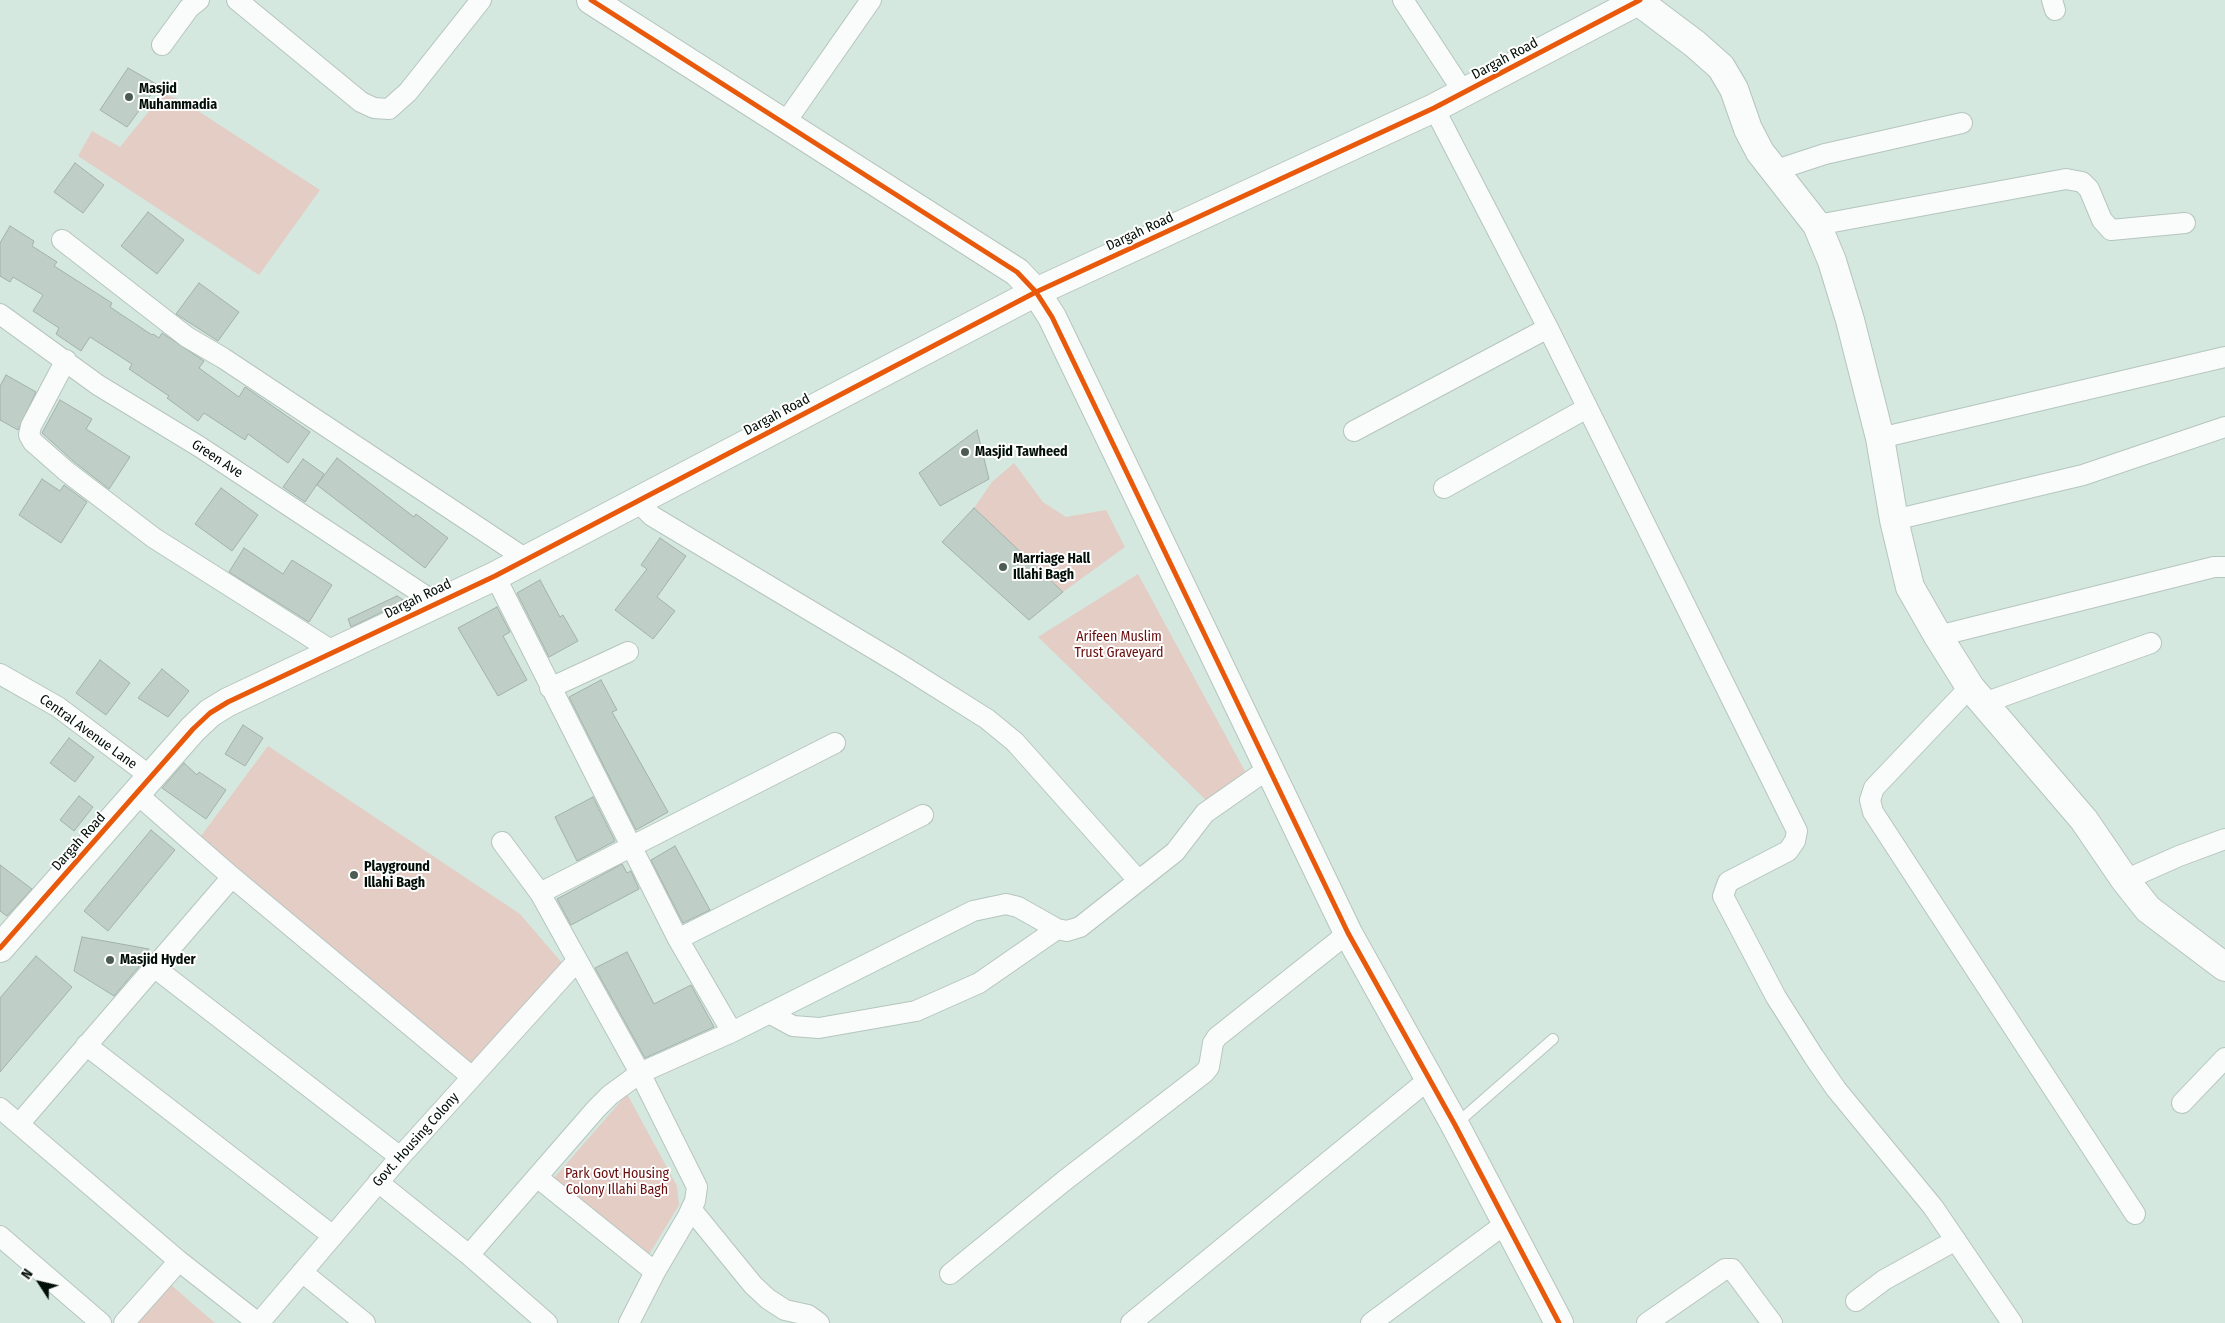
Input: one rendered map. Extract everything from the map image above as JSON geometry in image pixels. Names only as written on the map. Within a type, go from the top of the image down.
[{"type":"street","points":[[237,0],[361,102],[374,108],[389,109],[408,92],[481,0]]},
{"type":"street","points":[[591,0],[1017,272],[1036,292],[1052,317],[1268,770],[1348,933],[1428,1080],[1455,1125],[1551,1319]]},
{"type":"street","points":[[785,124],[870,0]]},
{"type":"street","points":[[1403,0],[1464,93]]},
{"type":"street","points":[[1639,0],[1721,67],[1734,89],[1748,129],[1760,152],[1817,225],[1832,261],[1880,438],[1894,520],[1910,587],[1938,636],[1977,695],[2084,820],[2125,880],[2148,909],[2225,968]]},
{"type":"street","name":"Dargah Road","points":[[0,948],[143,785],[210,713],[228,702],[436,602],[495,576],[1036,292],[1434,108],[1639,0]]},
{"type":"street","points":[[162,44],[188,3]]},
{"type":"street","points":[[1434,108],[1548,328],[1797,831],[1795,841],[1788,850],[1728,882],[1723,896],[1776,997],[1836,1089],[1905,1172],[1956,1240],[2012,1323]]},
{"type":"street","points":[[1773,171],[1825,154],[1962,123]]},
{"type":"street","points":[[1817,225],[2066,179],[2082,182],[2089,189],[2102,220],[2111,230],[2185,223]]},
{"type":"street","points":[[62,240],[187,336],[526,559]]},
{"type":"street","name":"Green Ave","points":[[0,314],[66,360],[98,386],[200,447],[436,602]]},
{"type":"street","points":[[1354,431],[1548,328]]},
{"type":"street","points":[[1880,438],[2225,357]]},
{"type":"street","points":[[66,360],[31,426],[29,435],[33,442],[66,471],[154,538],[334,652]]},
{"type":"street","points":[[1444,488],[1587,408]]},
{"type":"street","points":[[1894,520],[2083,475],[2225,427]]},
{"type":"street","points":[[637,500],[652,516],[901,665],[987,719],[1015,742],[1138,880]]},
{"type":"street","points":[[1938,636],[2214,567],[2225,566]]},
{"type":"street","points":[[495,576],[678,939],[732,1032]]},
{"type":"street","points":[[2135,1214],[1873,812],[1870,800],[1874,788],[1977,695],[2151,643]]},
{"type":"street","points":[[550,688],[628,652]]},
{"type":"street","name":"Central Avenue Lane","points":[[0,674],[58,707],[143,785],[232,877],[472,1077]]},
{"type":"street","points":[[540,894],[834,743]]},
{"type":"street","points":[[469,1255],[610,1095],[640,1073],[732,1032],[973,911],[1006,904],[1018,907],[1056,929],[1066,931],[1080,927],[1175,852],[1205,813],[1268,770]]},
{"type":"street","points":[[678,939],[922,815]]},
{"type":"street","points":[[2125,880],[2179,856],[2225,839]]},
{"type":"street","points":[[502,842],[540,894],[640,1073],[692,1172],[697,1187],[691,1209],[655,1272],[630,1323]]},
{"type":"street","points":[[19,1124],[232,877]]},
{"type":"street","points":[[769,1013],[793,1026],[819,1028],[852,1024],[916,1011],[979,983],[1056,929]]},
{"type":"street","points":[[950,1274],[1064,1181],[1204,1074],[1209,1067],[1213,1043],[1217,1037],[1348,933]]},
{"type":"street","name":"Govt. Housing Colony","points":[[258,1323],[400,1157],[577,962]]},
{"type":"street","points":[[154,966],[400,1157]]},
{"type":"street","points":[[86,1045],[333,1236]]},
{"type":"street","points":[[2182,1103],[2225,1058]]},
{"type":"street","points":[[1131,1323],[1428,1080]]},
{"type":"street","points":[[0,1108],[179,1261],[258,1323]]},
{"type":"street","points":[[537,1177],[655,1272]]},
{"type":"street","points":[[378,1182],[469,1255],[548,1323]]},
{"type":"street","points":[[691,1209],[753,1285],[768,1300],[786,1310],[808,1315],[819,1323]]},
{"type":"street","points":[[1371,1323],[1505,1224]]},
{"type":"street","points":[[0,1236],[101,1323]]},
{"type":"street","points":[[1856,1301],[1884,1280],[1956,1240]]},
{"type":"street","points":[[124,1323],[179,1261]]},
{"type":"street","points":[[1647,1323],[1725,1269],[1732,1269],[1772,1323]]},
{"type":"street","points":[[302,1272],[365,1323]]},
{"type":"lane","points":[[1455,1125],[1554,1039]]},
{"type":"green space","points":[[163,94],[181,100],[320,190],[259,275],[78,156],[92,131],[120,147]]},
{"type":"green space","points":[[1014,463],[1043,502],[1066,517],[1106,510],[1125,547],[1063,592],[974,508],[992,482]]},
{"type":"green space","name":"Arifeen Muslim Trust Graveyard","points":[[1138,574],[1247,775],[1207,801],[1038,637]]},
{"type":"green space","name":"Playground Illahi Bagh","points":[[268,746],[520,914],[562,963],[469,1067],[201,836]]},
{"type":"green space","name":"Park Govt Housing Colony Illahi Bagh","points":[[627,1094],[677,1186],[679,1205],[645,1261],[554,1178]]},
{"type":"green space","points":[[170,1284],[215,1323],[135,1323]]},
{"type":"building","name":"Masjid Muhammadia","points":[[128,68],[158,85],[127,127],[100,110]]},
{"type":"building","points":[[75,163],[104,185],[83,213],[54,192]]},
{"type":"building","points":[[148,212],[184,240],[157,274],[121,246]]},
{"type":"building","points":[[10,226],[34,241],[32,246],[57,262],[54,266],[112,303],[110,307],[152,335],[159,338],[162,333],[204,361],[199,368],[239,397],[245,387],[310,432],[288,463],[248,434],[245,440],[204,413],[198,421],[167,398],[169,396],[129,369],[132,364],[90,337],[81,351],[56,334],[59,328],[33,311],[43,295],[13,277],[10,282],[0,276],[0,243]]},
{"type":"building","points":[[199,283],[239,312],[218,341],[176,314]]},
{"type":"building","points":[[6,375],[36,392],[18,430],[0,420],[0,386]]},
{"type":"building","points":[[60,400],[92,419],[86,429],[130,457],[109,489],[73,461],[42,433]]},
{"type":"building","name":"Masjid Tawheed","points":[[977,430],[989,479],[940,506],[919,473]]},
{"type":"building","points":[[337,458],[414,517],[416,514],[448,538],[425,568],[317,485]]},
{"type":"building","points":[[303,459],[324,474],[305,502],[283,487]]},
{"type":"building","points":[[42,479],[60,491],[64,485],[87,502],[61,543],[19,515]]},
{"type":"building","points":[[221,488],[258,515],[232,551],[195,524]]},
{"type":"building","name":"Marriage Hall Illahi Bagh","points":[[974,508],[1063,592],[1029,620],[942,542]]},
{"type":"building","points":[[660,538],[686,556],[657,597],[675,611],[653,639],[615,610],[647,569],[641,565]]},
{"type":"building","points":[[244,548],[283,574],[292,560],[332,585],[309,622],[229,572]]},
{"type":"building","points":[[540,580],[560,617],[563,615],[578,641],[549,657],[517,593]]},
{"type":"building","points":[[397,596],[405,601],[351,627],[348,619]]},
{"type":"building","points":[[497,607],[510,632],[503,636],[527,680],[498,696],[458,628]]},
{"type":"building","points":[[100,660],[130,683],[106,715],[76,693]]},
{"type":"building","points":[[162,669],[189,691],[168,717],[138,698]]},
{"type":"building","points":[[601,680],[617,710],[612,712],[668,812],[636,830],[569,697]]},
{"type":"building","points":[[243,725],[263,738],[245,766],[225,754]]},
{"type":"building","points":[[69,738],[94,757],[75,782],[50,763]]},
{"type":"building","points":[[184,763],[197,775],[199,772],[226,790],[206,819],[162,788]]},
{"type":"building","points":[[79,796],[93,807],[74,831],[60,820]]},
{"type":"building","points":[[593,797],[615,841],[577,861],[555,817]]},
{"type":"building","points":[[151,830],[175,850],[108,931],[84,911]]},
{"type":"building","points":[[675,846],[710,910],[683,923],[651,860]]},
{"type":"building","points":[[622,864],[627,873],[631,871],[639,889],[571,925],[557,899]]},
{"type":"building","points":[[0,865],[32,889],[7,916],[0,911]]},
{"type":"building","name":"Masjid Hyder","points":[[82,937],[149,949],[142,963],[114,996],[74,971]]},
{"type":"building","points":[[627,952],[654,1004],[691,985],[714,1027],[645,1058],[595,968]]},
{"type":"building","points":[[36,956],[72,987],[0,1072],[0,998]]},
{"type":"cycle path","points":[[591,0],[1017,272],[1036,292],[1052,317],[1348,933],[1455,1125],[1559,1323]]},
{"type":"cycle path","points":[[0,948],[193,729],[210,713],[228,702],[495,576],[1036,292],[1434,108],[1640,0]]},
{"type":"place","name":"Masjid Muhammadia","points":[[129,97]]},
{"type":"place","name":"Masjid Tawheed","points":[[965,452]]},
{"type":"place","name":"Marriage Hall Illahi Bagh","points":[[1003,567]]},
{"type":"place","name":"Playground Illahi Bagh","points":[[354,875]]},
{"type":"place","name":"Masjid Hyder","points":[[110,960]]}]
